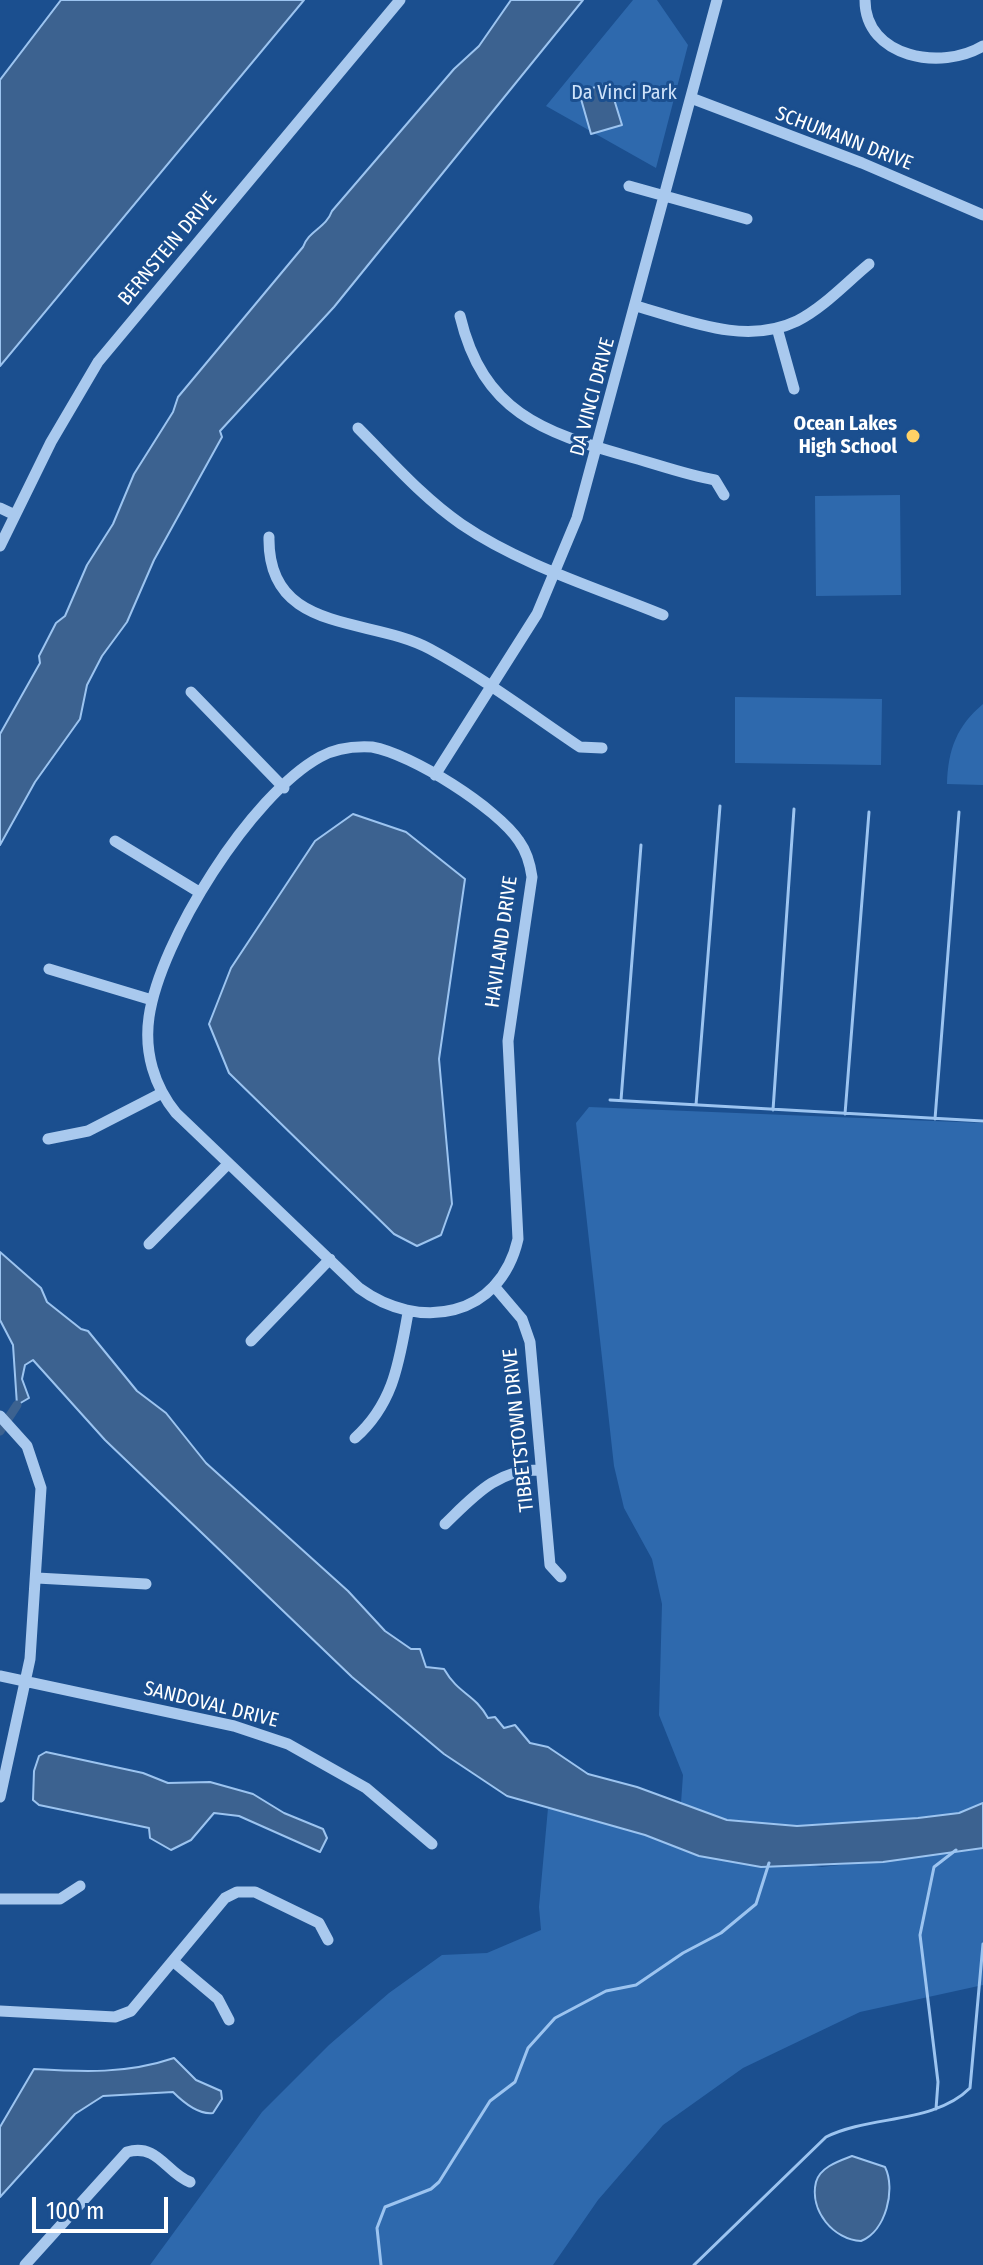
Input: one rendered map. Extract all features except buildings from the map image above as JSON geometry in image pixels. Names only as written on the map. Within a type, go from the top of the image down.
[{"type":"street","name":"BERNSTEIN DRIVE","points":[[0,546],[51,442],[98,362],[400,0]]},
{"type":"street","name":"DA VINCI DRIVE","points":[[435,775],[532,624],[557,571],[598,448],[717,0]]},
{"type":"street","points":[[865,0],[867,18],[876,34],[897,50],[948,58],[983,46]]},
{"type":"street","name":"SCHUMANN DRIVE","points":[[691,98],[862,163],[983,215]]},
{"type":"street","points":[[629,186],[747,219]]},
{"type":"street","points":[[636,306],[728,331],[777,328],[809,314],[869,264]]},
{"type":"street","points":[[460,316],[479,367],[518,412],[547,431],[715,480],[724,495]]},
{"type":"street","points":[[777,328],[794,389]]},
{"type":"street","points":[[358,428],[422,493],[463,525],[557,571],[663,615]]},
{"type":"street","points":[[0,508],[15,515]]},
{"type":"street","points":[[269,537],[275,574],[306,608],[329,621],[411,640],[580,747],[602,748]]},
{"type":"street","points":[[191,692],[284,788]]},
{"type":"street","name":"HAVILAND DRIVE","points":[[357,747],[401,754],[509,828],[527,854],[532,877],[508,1041],[518,1239],[510,1264],[494,1286],[445,1312],[408,1313],[372,1297],[176,1113],[162,1093],[149,1053],[152,1000],[172,948],[199,892],[251,820],[284,788],[318,758],[357,747]]},
{"type":"street","points":[[115,841],[199,892]]},
{"type":"street","points":[[49,969],[152,1000]]},
{"type":"street","points":[[48,1139],[88,1131],[162,1093]]},
{"type":"street","points":[[149,1244],[228,1164]]},
{"type":"street","points":[[251,1341],[330,1259]]},
{"type":"street","name":"TIBBETSTOWN DRIVE","points":[[494,1286],[514,1307],[526,1327],[550,1565],[561,1577]]},
{"type":"street","points":[[355,1438],[378,1414],[391,1391],[408,1313]]},
{"type":"street","points":[[0,1797],[25,1681],[37,1578],[41,1488],[34,1460],[12,1426],[1,1417]]},
{"type":"street","points":[[445,1524],[494,1480],[518,1471],[541,1470]]},
{"type":"street","points":[[37,1578],[146,1584]]},
{"type":"street","name":"SANDOVAL DRIVE","points":[[0,1676],[234,1726],[288,1744],[366,1788],[432,1844]]},
{"type":"street","points":[[0,1899],[60,1899],[80,1886]]},
{"type":"street","points":[[0,2011],[125,2014],[138,2006],[225,1898],[237,1892],[255,1892],[319,1923],[328,1940]]},
{"type":"street","points":[[174,1962],[218,1999],[229,2020]]},
{"type":"street","points":[[25,2265],[127,2152],[140,2150],[157,2156],[190,2182]]},
{"type":"green space","name":"Da Vinci Park","points":[[633,0],[657,0],[688,45],[656,168],[546,106]]},
{"type":"green space","points":[[900,495],[901,595],[816,596],[815,496]]},
{"type":"green space","points":[[735,697],[882,699],[881,765],[735,763]]},
{"type":"green space","points":[[983,704],[983,785],[947,784],[949,760],[960,730]]},
{"type":"green space","points":[[589,1107],[983,1123],[983,1803],[959,1813],[797,1826],[727,1820],[681,1803],[683,1775],[659,1715],[662,1604],[652,1559],[624,1508],[614,1466],[576,1123]]},
{"type":"green space","points":[[548,1808],[645,1835],[699,1856],[761,1867],[802,1864],[822,1867],[983,1848],[983,1985],[860,2012],[743,2068],[663,2125],[598,2200],[553,2265],[150,2265],[262,2112],[329,2045],[389,1993],[442,1955],[487,1953],[541,1930],[539,1907]]},
{"type":"shaded area","points":[[61,0],[304,0],[0,366],[0,80]]},
{"type":"shaded area","points":[[511,0],[583,0],[334,307],[220,431],[222,437],[154,560],[127,622],[102,656],[87,685],[80,719],[35,782],[0,845],[0,734],[40,663],[39,656],[56,623],[65,616],[87,565],[113,524],[134,474],[173,412],[178,397],[309,237],[326,222],[332,211],[454,69],[479,46]]},
{"type":"shaded area","points":[[609,83],[622,125],[591,134],[579,92]]},
{"type":"shaded area","points":[[353,814],[406,832],[465,879],[439,1059],[452,1204],[441,1235],[417,1246],[394,1234],[229,1073],[209,1024],[231,968],[315,841]]},
{"type":"shaded area","points":[[0,1252],[41,1288],[47,1302],[81,1329],[88,1331],[137,1391],[166,1413],[206,1463],[348,1591],[385,1631],[411,1649],[420,1649],[426,1667],[444,1669],[488,1718],[495,1717],[504,1728],[515,1725],[530,1743],[548,1747],[588,1774],[637,1787],[727,1820],[797,1826],[918,1818],[959,1813],[983,1803],[983,1848],[883,1862],[761,1867],[699,1856],[645,1835],[507,1796],[444,1754],[352,1677],[105,1440],[33,1360],[25,1365],[22,1379],[29,1398],[17,1405],[13,1345],[0,1320]]},
{"type":"shaded area","points":[[46,1752],[143,1773],[168,1783],[210,1782],[253,1794],[284,1813],[323,1829],[327,1838],[320,1852],[239,1816],[214,1813],[191,1840],[171,1850],[150,1838],[149,1828],[39,1805],[33,1800],[34,1771],[39,1756]]},
{"type":"shaded area","points":[[174,2058],[196,2080],[221,2091],[222,2099],[213,2113],[196,2110],[173,2092],[103,2096],[75,2114],[0,2197],[0,2127],[34,2069],[122,2069]]},
{"type":"shaded area","points":[[852,2156],[885,2167],[888,2176],[889,2197],[882,2219],[870,2236],[861,2241],[833,2230],[816,2203],[816,2182],[821,2172]]},
{"type":"waterway","points":[[696,1105],[720,806]]},
{"type":"waterway","points":[[773,1110],[794,809]]},
{"type":"waterway","points":[[845,1114],[869,812]]},
{"type":"waterway","points":[[935,1119],[959,812]]},
{"type":"waterway","points":[[621,1100],[641,845]]},
{"type":"waterway","points":[[610,1100],[983,1121]]},
{"type":"waterway","points":[[0,1431],[17,1405]]},
{"type":"waterway","points":[[936,2109],[938,2082],[920,1935],[934,1867],[956,1850]]},
{"type":"waterway","points":[[381,2265],[377,2228],[385,2207],[431,2189],[439,2182],[490,2101],[515,2082],[528,2048],[555,2018],[606,1991],[636,1985],[683,1953],[721,1933],[756,1904],[769,1863]]},
{"type":"waterway","points":[[694,2265],[826,2137],[862,2125],[938,2108],[970,2088],[983,1944]]},
{"type":"place","name":"Ocean Lakes High School","points":[[913,436]]}]
